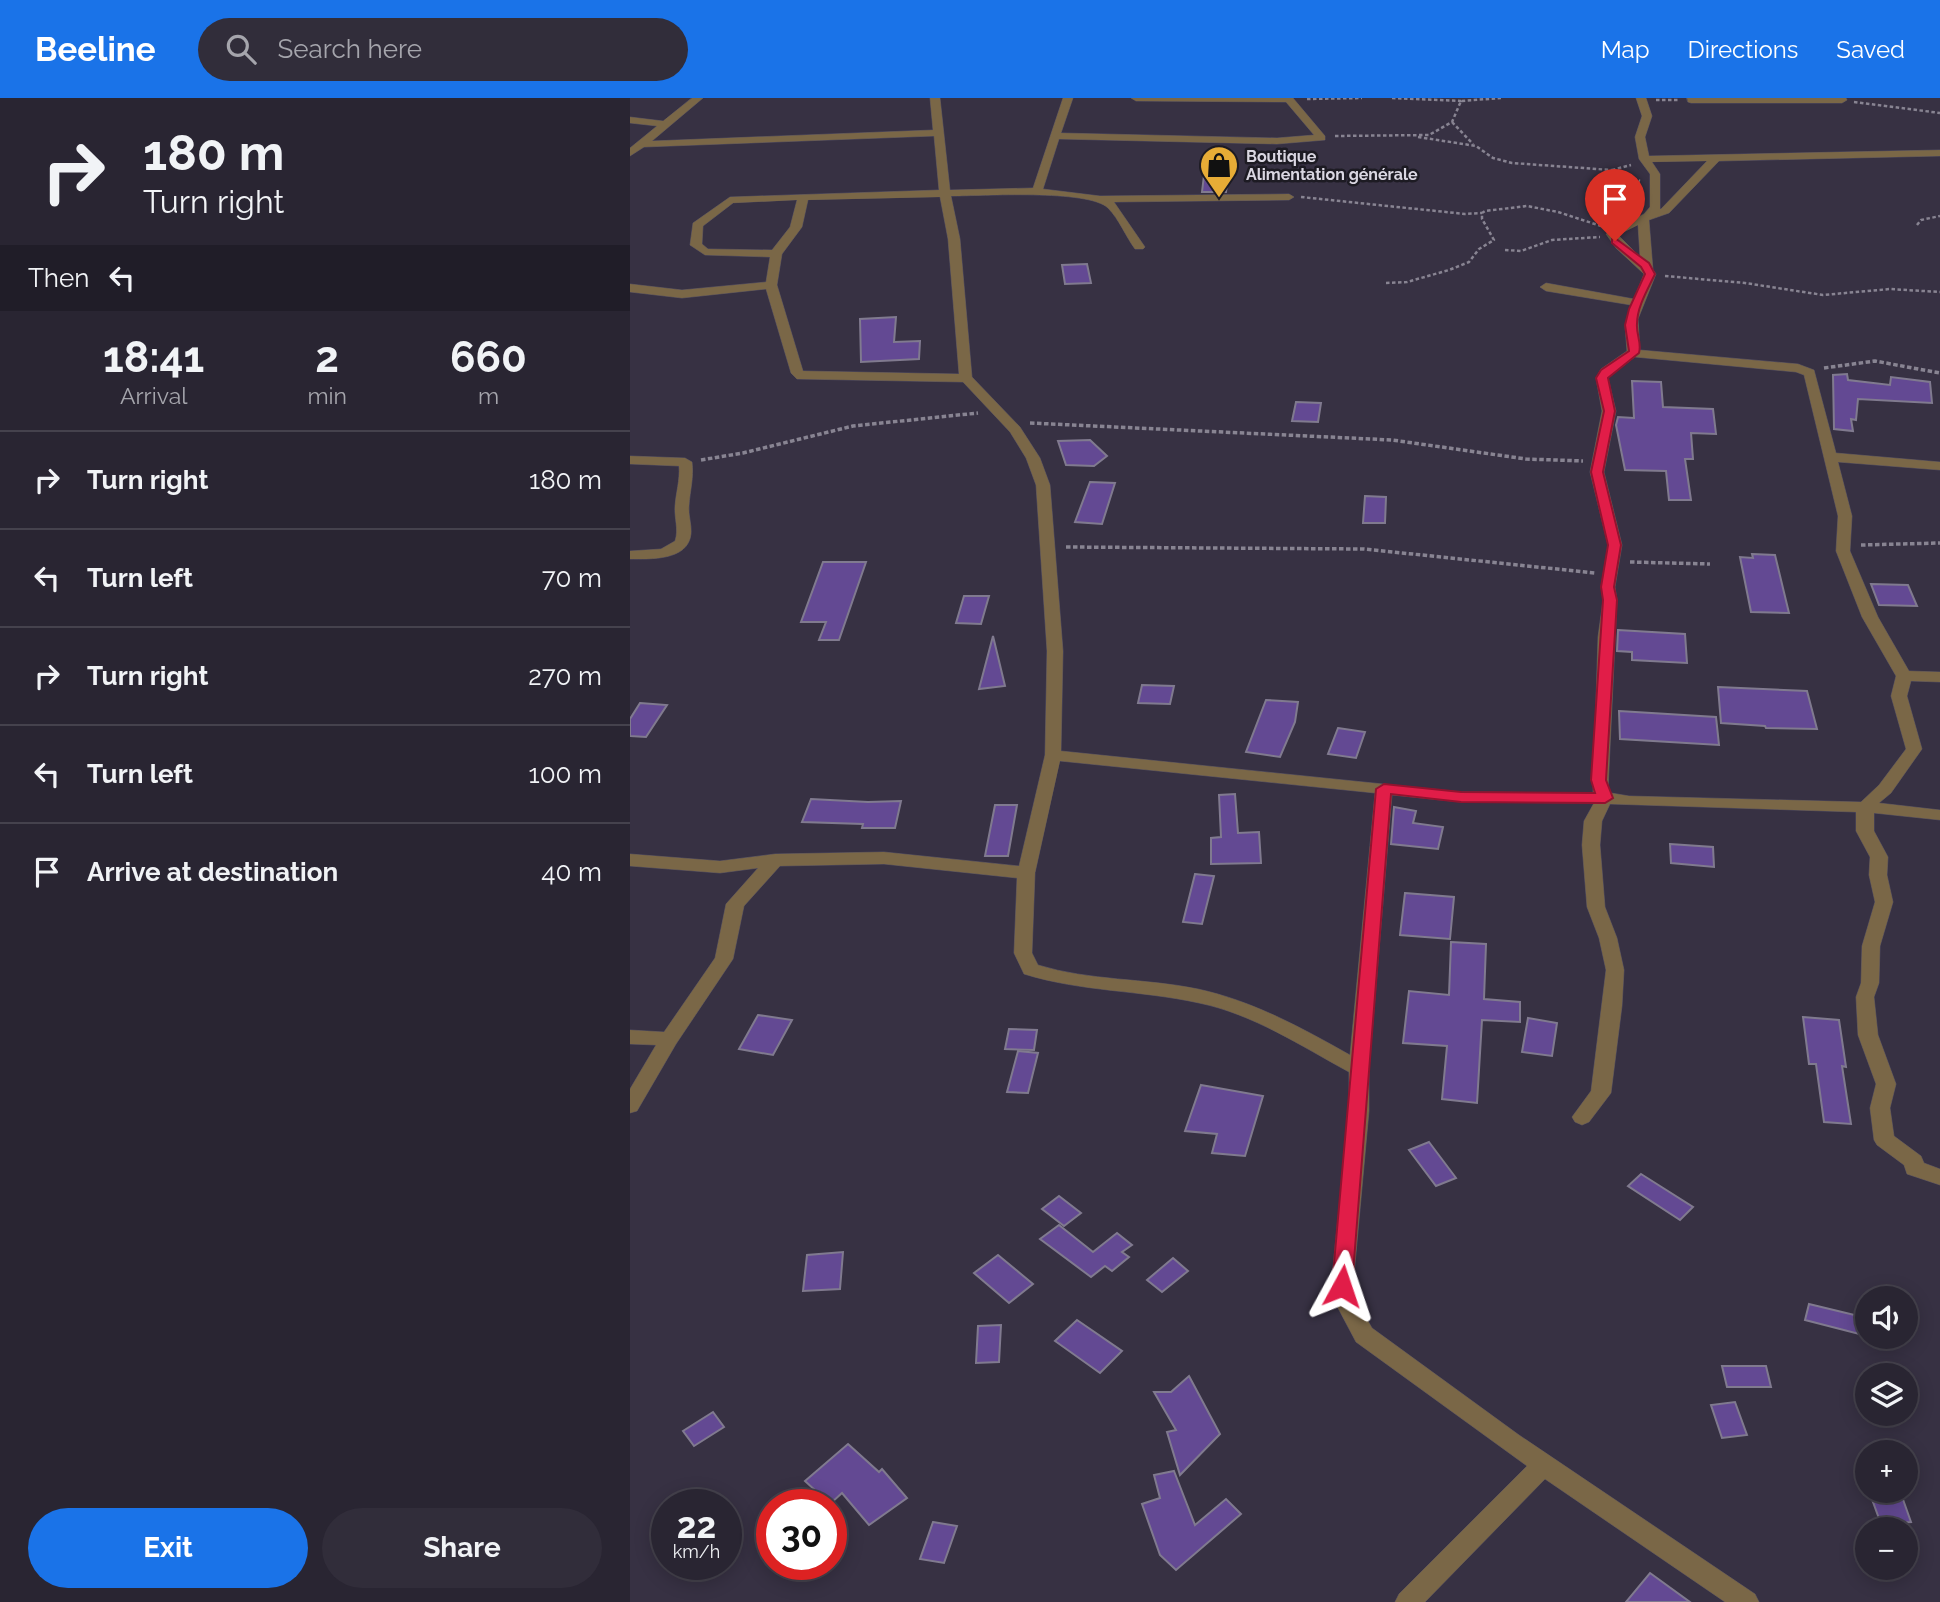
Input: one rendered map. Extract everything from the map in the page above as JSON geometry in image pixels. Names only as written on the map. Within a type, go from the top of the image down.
[{"type":"street","points":[[630,153],[698,98]]},
{"type":"street","points":[[935,98],[937,133],[954,239],[966,378],[1004,416],[1038,468],[1043,485],[1055,651],[1053,755],[1026,873],[1023,953],[1031,969],[1057,979],[1202,996],[1251,1012],[1359,1069]]},
{"type":"street","points":[[1037,191],[1068,98]]},
{"type":"street","points":[[1056,136],[1276,141],[1321,138],[1289,99],[1136,98]]},
{"type":"street","points":[[1582,1116],[1601,1093],[1615,970],[1608,937],[1597,907],[1591,845],[1593,821],[1605,798],[1598,780],[1609,574],[1615,545],[1599,482],[1599,462],[1609,411],[1602,378],[1605,372],[1635,349],[1631,325],[1649,272],[1646,217],[1655,208],[1656,186],[1655,174],[1644,159],[1640,137],[1647,116],[1641,99]]},
{"type":"street","points":[[1691,100],[1841,99]]},
{"type":"street","points":[[630,120],[663,124]]},
{"type":"street","points":[[642,144],[937,133]]},
{"type":"street","points":[[1644,159],[1940,153]]},
{"type":"street","points":[[1649,272],[1615,241],[1612,234],[1665,211],[1716,158]]},
{"type":"street","points":[[776,254],[705,252],[696,245],[695,229],[730,200],[1037,191],[1099,200],[1289,197]]},
{"type":"street","points":[[803,197],[798,224],[793,233],[781,241],[776,254],[771,285],[797,373],[801,376],[966,378]]},
{"type":"street","points":[[1099,200],[1111,205],[1139,247]]},
{"type":"street","points":[[630,288],[682,294],[771,285]]},
{"type":"street","points":[[1546,287],[1637,303]]},
{"type":"street","points":[[1633,353],[1798,368],[1810,373],[1845,516],[1843,551],[1870,617],[1904,676],[1899,696],[1914,750],[1885,789],[1865,807],[1865,831],[1879,857],[1878,875],[1884,902],[1871,946],[1870,984],[1865,997],[1868,1035],[1886,1084],[1881,1108],[1884,1140],[1914,1162],[1914,1168],[1940,1178]]},
{"type":"street","points":[[1830,457],[1940,466]]},
{"type":"street","points":[[630,460],[685,462],[686,490],[682,505],[682,540],[673,549],[630,555]]},
{"type":"street","points":[[1904,676],[1940,677]]},
{"type":"street","points":[[1053,755],[1461,797],[1605,798],[1865,807],[1940,815]]},
{"type":"street","points":[[1384,789],[1359,1069],[1359,1111],[1342,1286],[1349,1308],[1364,1335],[1544,1464],[1746,1602]]},
{"type":"street","points":[[630,860],[720,867],[775,860],[884,858],[1026,873]]},
{"type":"street","points":[[630,1106],[724,960],[735,904],[775,860]]},
{"type":"street","points":[[630,1037],[670,1040]]},
{"type":"street","points":[[1408,1602],[1544,1464]]},
{"type":"path","points":[[1289,99],[1362,98]]},
{"type":"path","points":[[1392,99],[1501,98]]},
{"type":"path","points":[[1641,99],[1691,100]]},
{"type":"path","points":[[1841,99],[1940,113]]},
{"type":"path","points":[[1418,137],[1429,135],[1452,122],[1461,100]]},
{"type":"path","points":[[1452,122],[1476,146],[1493,158],[1512,163],[1611,170],[1656,186]]},
{"type":"path","points":[[1320,136],[1418,137],[1476,146]]},
{"type":"path","points":[[1289,197],[1465,214],[1538,207],[1605,228],[1612,234]]},
{"type":"path","points":[[1386,283],[1429,276],[1469,262],[1479,249],[1494,240],[1482,219],[1482,213]]},
{"type":"path","points":[[1917,225],[1921,220],[1940,216]]},
{"type":"path","points":[[1505,250],[1521,251],[1552,240],[1580,240],[1612,234]]},
{"type":"path","points":[[1649,272],[1823,295],[1890,289],[1940,292]]},
{"type":"path","points":[[1810,373],[1831,365],[1875,361],[1940,373]]},
{"type":"path","points":[[685,462],[743,453],[853,426],[1004,416],[1392,440],[1526,459],[1599,462]]},
{"type":"path","points":[[1843,551],[1869,542],[1940,543]]},
{"type":"path","points":[[1047,547],[1364,550],[1609,574]]},
{"type":"path","points":[[1612,558],[1641,564],[1710,564]]},
{"type":"building","points":[[1205,167],[1229,168],[1226,192],[1202,192]]},
{"type":"building","points":[[1087,264],[1091,283],[1065,284],[1062,265]]},
{"type":"building","points":[[896,317],[894,342],[920,341],[919,359],[861,362],[860,319]]},
{"type":"building","points":[[1847,374],[1848,380],[1890,385],[1891,377],[1930,382],[1932,403],[1858,399],[1856,420],[1851,419],[1853,431],[1834,429],[1833,375]]},
{"type":"building","points":[[1632,381],[1661,382],[1663,407],[1713,409],[1716,434],[1691,433],[1693,459],[1685,459],[1691,500],[1669,500],[1666,471],[1625,470],[1616,425],[1618,417],[1634,418]]},
{"type":"building","points":[[1296,402],[1321,403],[1318,422],[1292,421]]},
{"type":"building","points":[[1090,440],[1107,456],[1094,466],[1066,465],[1058,441]]},
{"type":"building","points":[[1090,482],[1115,483],[1102,524],[1075,522]]},
{"type":"building","points":[[1365,496],[1386,497],[1385,523],[1363,523]]},
{"type":"building","points":[[1752,554],[1775,555],[1789,613],[1751,612],[1740,557],[1753,558]]},
{"type":"building","points":[[823,562],[866,562],[839,640],[819,640],[826,622],[801,622]]},
{"type":"building","points":[[1871,584],[1908,585],[1917,606],[1879,605]]},
{"type":"building","points":[[964,596],[989,596],[981,624],[956,623]]},
{"type":"building","points":[[1618,630],[1685,634],[1687,663],[1632,660],[1632,652],[1617,651]]},
{"type":"building","points":[[993,636],[1005,686],[979,689]]},
{"type":"building","points":[[1142,685],[1174,686],[1170,704],[1138,703]]},
{"type":"building","points":[[1718,687],[1807,691],[1817,729],[1766,728],[1721,723]]},
{"type":"building","points":[[1266,700],[1298,702],[1295,722],[1280,757],[1246,752]]},
{"type":"building","points":[[640,703],[667,705],[646,737],[630,736],[630,719]]},
{"type":"building","points":[[1619,711],[1716,717],[1719,745],[1620,739]]},
{"type":"building","points":[[1338,728],[1365,732],[1356,758],[1328,754]]},
{"type":"building","points":[[1235,794],[1238,833],[1259,832],[1261,863],[1211,864],[1211,838],[1221,837],[1219,795]]},
{"type":"building","points":[[811,799],[901,801],[895,828],[862,828],[863,824],[802,822]]},
{"type":"building","points":[[995,805],[1017,805],[1008,856],[985,856]]},
{"type":"building","points":[[1394,807],[1416,811],[1413,823],[1443,827],[1438,849],[1391,844]]},
{"type":"building","points":[[1670,844],[1713,847],[1714,867],[1671,863]]},
{"type":"building","points":[[1195,874],[1214,876],[1202,924],[1183,922]]},
{"type":"building","points":[[1405,893],[1454,897],[1450,939],[1400,935]]},
{"type":"building","points":[[1451,942],[1486,944],[1484,999],[1520,1002],[1520,1022],[1482,1020],[1477,1103],[1442,1099],[1447,1046],[1403,1043],[1409,991],[1449,995]]},
{"type":"building","points":[[758,1015],[792,1020],[773,1055],[739,1049]]},
{"type":"building","points":[[1803,1017],[1839,1020],[1846,1067],[1842,1066],[1851,1124],[1824,1122],[1816,1064],[1809,1064]]},
{"type":"building","points":[[1528,1018],[1557,1023],[1552,1056],[1522,1052]]},
{"type":"building","points":[[1009,1029],[1037,1030],[1034,1050],[1005,1049]]},
{"type":"building","points":[[1018,1051],[1038,1053],[1028,1093],[1007,1092]]},
{"type":"building","points":[[1201,1085],[1263,1096],[1245,1156],[1212,1153],[1217,1134],[1185,1131]]},
{"type":"building","points":[[1429,1142],[1456,1178],[1436,1186],[1409,1150]]},
{"type":"building","points":[[1641,1174],[1693,1207],[1680,1220],[1628,1186]]},
{"type":"building","points":[[1059,1196],[1081,1213],[1064,1226],[1042,1209]]},
{"type":"building","points":[[1059,1225],[1093,1252],[1117,1233],[1132,1245],[1122,1252],[1129,1257],[1112,1271],[1105,1266],[1091,1277],[1040,1239]]},
{"type":"building","points":[[843,1252],[840,1289],[803,1291],[807,1255]]},
{"type":"building","points":[[998,1255],[1033,1284],[1009,1303],[974,1273]]},
{"type":"building","points":[[1173,1258],[1188,1271],[1162,1292],[1147,1280]]},
{"type":"building","points":[[1809,1304],[1855,1315],[1855,1333],[1805,1320]]},
{"type":"building","points":[[1077,1320],[1122,1351],[1100,1373],[1055,1341]]},
{"type":"building","points":[[1001,1325],[999,1362],[976,1363],[978,1326]]},
{"type":"building","points":[[1722,1366],[1766,1366],[1771,1387],[1727,1387]]},
{"type":"building","points":[[1189,1376],[1220,1434],[1180,1475],[1167,1432],[1176,1430],[1154,1392],[1171,1392]]},
{"type":"building","points":[[1735,1402],[1747,1435],[1722,1438],[1711,1405]]},
{"type":"building","points":[[713,1412],[724,1427],[694,1446],[683,1431]]},
{"type":"building","points":[[848,1444],[879,1472],[882,1469],[907,1498],[869,1525],[847,1499],[847,1489],[814,1489],[805,1481]]},
{"type":"building","points":[[1174,1471],[1195,1525],[1226,1499],[1241,1514],[1176,1570],[1160,1555],[1142,1504],[1160,1498],[1154,1475]]},
{"type":"building","points":[[1873,1503],[1904,1503],[1909,1517],[1878,1517]]},
{"type":"building","points":[[933,1522],[957,1526],[944,1563],[920,1559]]},
{"type":"building","points":[[1650,1573],[1690,1602],[1626,1602]]},
{"type":"place","name":"Boutique Alimentation générale","points":[[1219,199]]},
{"type":"route","points":[[1342,1286],[1359,1111],[1359,1069],[1384,789],[1461,797],[1605,798],[1598,780],[1610,600],[1608,587],[1615,545],[1597,472],[1609,416],[1602,378],[1605,372],[1635,349],[1631,325],[1634,309],[1646,288],[1650,274],[1645,265],[1615,241]]}]
